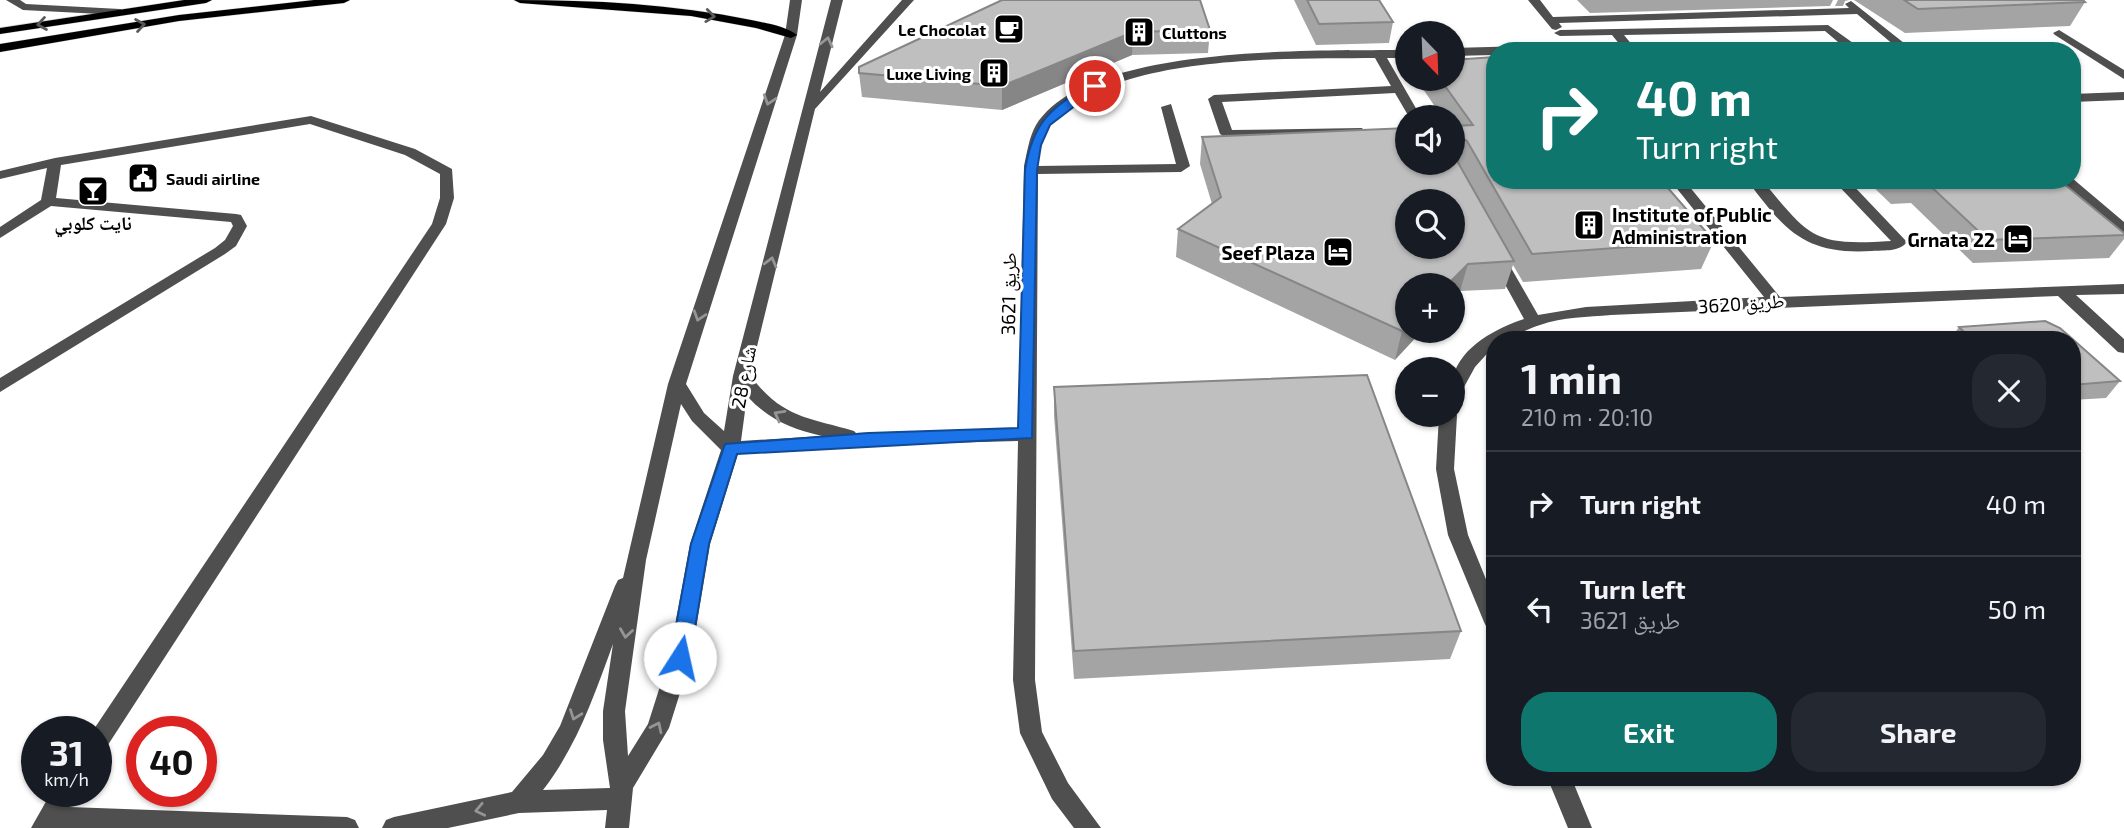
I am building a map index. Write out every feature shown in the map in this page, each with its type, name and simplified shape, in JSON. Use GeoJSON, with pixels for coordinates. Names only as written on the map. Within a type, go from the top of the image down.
{"type":"FeatureCollection","features":[{"type":"Feature","properties":{"kind":"main road"},"geometry":{"type":"LineString","coordinates":[[0,31],[206,0]]}},
{"type":"Feature","properties":{"kind":"main road"},"geometry":{"type":"LineString","coordinates":[[0,48],[179,18],[344,0]]}},
{"type":"Feature","properties":{"kind":"main road"},"geometry":{"type":"LineString","coordinates":[[520,0],[641,8],[717,17],[758,24],[790,35]]}},
{"type":"Feature","properties":{"kind":"street"},"geometry":{"type":"LineString","coordinates":[[12,0],[23,7],[120,12]]}},
{"type":"Feature","properties":{"kind":"street","name":"شارع 28"},"geometry":{"type":"LineString","coordinates":[[617,828],[621,792],[614,740],[614,712],[636,560],[677,384],[790,35],[796,0]]}},
{"type":"Feature","properties":{"kind":"street","name":"شارع 28"},"geometry":{"type":"LineString","coordinates":[[621,792],[658,728],[680,658],[700,544],[731,449],[741,376],[837,0]]}},
{"type":"Feature","properties":{"kind":"street"},"geometry":{"type":"LineString","coordinates":[[811,109],[908,0]]}},
{"type":"Feature","properties":{"kind":"street"},"geometry":{"type":"LineString","coordinates":[[1534,0],[1566,42]]}},
{"type":"Feature","properties":{"kind":"street"},"geometry":{"type":"LineString","coordinates":[[1846,0],[1897,42]]}},
{"type":"Feature","properties":{"kind":"street"},"geometry":{"type":"LineString","coordinates":[[1551,20],[1859,11]]}},
{"type":"Feature","properties":{"kind":"street"},"geometry":{"type":"LineString","coordinates":[[1560,33],[1828,28],[1845,42]]}},
{"type":"Feature","properties":{"kind":"street"},"geometry":{"type":"LineString","coordinates":[[1616,33],[1624,42]]}},
{"type":"Feature","properties":{"kind":"street"},"geometry":{"type":"LineString","coordinates":[[2059,33],[2073,42]]}},
{"type":"Feature","properties":{"kind":"street"},"geometry":{"type":"LineString","coordinates":[[2081,47],[2124,75]]}},
{"type":"Feature","properties":{"kind":"street"},"geometry":{"type":"LineString","coordinates":[[1465,52],[1486,51]]}},
{"type":"Feature","properties":{"kind":"street","name":"طريق 3621"},"geometry":{"type":"LineString","coordinates":[[1089,828],[1060,791],[1031,733],[1024,680],[1031,170],[1035,145],[1044,123],[1069,102],[1095,86],[1135,72],[1238,59],[1395,54]]}},
{"type":"Feature","properties":{"kind":"street"},"geometry":{"type":"LineString","coordinates":[[1380,55],[1395,82]]}},
{"type":"Feature","properties":{"kind":"street"},"geometry":{"type":"LineString","coordinates":[[1366,131],[1227,134],[1214,99],[1395,89]]}},
{"type":"Feature","properties":{"kind":"street"},"geometry":{"type":"LineString","coordinates":[[2081,98],[2124,96]]}},
{"type":"Feature","properties":{"kind":"street"},"geometry":{"type":"LineString","coordinates":[[1031,170],[1181,168],[1183,166],[1167,107]]}},
{"type":"Feature","properties":{"kind":"street"},"geometry":{"type":"LineString","coordinates":[[0,175],[55,162],[312,120],[410,152],[447,172],[447,198],[439,224],[112,720]]}},
{"type":"Feature","properties":{"kind":"street"},"geometry":{"type":"LineString","coordinates":[[48,202],[55,162]]}},
{"type":"Feature","properties":{"kind":"street"},"geometry":{"type":"LineString","coordinates":[[1684,189],[1775,301]]}},
{"type":"Feature","properties":{"kind":"street"},"geometry":{"type":"LineString","coordinates":[[1762,189],[1790,222],[1816,241],[1834,247],[1896,245],[1900,242],[1849,189]]}},
{"type":"Feature","properties":{"kind":"street"},"geometry":{"type":"LineString","coordinates":[[2077,189],[2124,229]]}},
{"type":"Feature","properties":{"kind":"street"},"geometry":{"type":"LineString","coordinates":[[0,234],[48,202],[236,218],[240,226],[231,243],[220,251],[0,386]]}},
{"type":"Feature","properties":{"kind":"street"},"geometry":{"type":"LineString","coordinates":[[1488,240],[1534,322]]}},
{"type":"Feature","properties":{"kind":"street","name":"طريق 3620"},"geometry":{"type":"LineString","coordinates":[[1512,331],[1534,322],[1576,314],[1775,301],[2124,289]]}},
{"type":"Feature","properties":{"kind":"street"},"geometry":{"type":"LineString","coordinates":[[2062,291],[2124,348]]}},
{"type":"Feature","properties":{"kind":"street","name":"طريق 3620"},"geometry":{"type":"LineString","coordinates":[[1465,369],[1472,355],[1486,344]]}},
{"type":"Feature","properties":{"kind":"street"},"geometry":{"type":"LineString","coordinates":[[741,376],[755,396],[778,417],[797,424],[869,439]]}},
{"type":"Feature","properties":{"kind":"street"},"geometry":{"type":"LineString","coordinates":[[677,384],[698,418],[731,449],[869,439],[1026,434]]}},
{"type":"Feature","properties":{"kind":"street"},"geometry":{"type":"LineString","coordinates":[[1447,427],[1445,469],[1458,535],[1486,603]]}},
{"type":"Feature","properties":{"kind":"street"},"geometry":{"type":"LineString","coordinates":[[519,802],[551,762],[569,731],[636,560]]}},
{"type":"Feature","properties":{"kind":"street"},"geometry":{"type":"LineString","coordinates":[[1563,786],[1580,828]]}},
{"type":"Feature","properties":{"kind":"street"},"geometry":{"type":"LineString","coordinates":[[394,828],[519,802],[621,792]]}},
{"type":"Feature","properties":{"kind":"street"},"geometry":{"type":"LineString","coordinates":[[46,823],[56,807]]}},
{"type":"Feature","properties":{"kind":"street"},"geometry":{"type":"LineString","coordinates":[[46,823],[346,828]]}},
{"type":"Feature","properties":{"kind":"building"},"geometry":{"type":"Polygon","coordinates":[[[1002,0],[1200,0],[1210,30],[1133,32],[1002,86],[859,73],[859,67],[1002,0]]]}},
{"type":"Feature","properties":{"kind":"building"},"geometry":{"type":"Polygon","coordinates":[[[1307,0],[1379,0],[1393,22],[1319,24],[1307,0]]]}},
{"type":"Feature","properties":{"kind":"building"},"geometry":{"type":"Polygon","coordinates":[[[1904,0],[2083,0],[2085,2],[1918,9],[1904,0]]]}},
{"type":"Feature","properties":{"kind":"building"},"geometry":{"type":"Polygon","coordinates":[[[1486,58],[1486,174],[1465,140],[1465,125],[1473,125],[1465,114],[1465,105],[1459,105],[1449,91],[1465,91],[1465,59],[1486,58]]]}},
{"type":"Feature","properties":{"kind":"building","name":"Seef Plaza"},"geometry":{"type":"Polygon","coordinates":[[[1395,129],[1395,175],[1465,175],[1514,261],[1468,264],[1459,273],[1395,273],[1395,328],[1178,229],[1221,197],[1202,137],[1395,129]]]}},
{"type":"Feature","properties":{"kind":"building"},"geometry":{"type":"Polygon","coordinates":[[[1495,189],[1669,189],[1714,241],[1532,254],[1495,189]]]}},
{"type":"Feature","properties":{"kind":"building"},"geometry":{"type":"Polygon","coordinates":[[[1934,189],[2070,189],[2124,233],[2124,235],[1988,240],[1934,189]]]}},
{"type":"Feature","properties":{"kind":"building"},"geometry":{"type":"Polygon","coordinates":[[[2045,321],[2063,331],[1963,331],[1959,327],[2045,321]]]}},
{"type":"Feature","properties":{"kind":"building"},"geometry":{"type":"Polygon","coordinates":[[[2081,347],[2120,381],[2081,384],[2081,347]]]}},
{"type":"Feature","properties":{"kind":"building"},"geometry":{"type":"Polygon","coordinates":[[[1367,375],[1461,631],[1074,651],[1054,387],[1367,375]]]}},
{"type":"Feature","properties":{"kind":"place","name":"Le Chocolat"},"geometry":{"type":"Point","coordinates":[1009,29]}},
{"type":"Feature","properties":{"kind":"place","name":"Cluttons"},"geometry":{"type":"Point","coordinates":[1139,32]}},
{"type":"Feature","properties":{"kind":"place","name":"Luxe Living"},"geometry":{"type":"Point","coordinates":[994,73]}},
{"type":"Feature","properties":{"kind":"place","name":"Saudi airline"},"geometry":{"type":"Point","coordinates":[143,178]}},
{"type":"Feature","properties":{"kind":"place","name":"نايت كلوبي"},"geometry":{"type":"Point","coordinates":[93,191]}},
{"type":"Feature","properties":{"kind":"place","name":"Institute of Public Administration"},"geometry":{"type":"Point","coordinates":[1589,225]}},
{"type":"Feature","properties":{"kind":"place","name":"Grnata 22"},"geometry":{"type":"Point","coordinates":[2018,239]}},
{"type":"Feature","properties":{"kind":"place","name":"Seef Plaza"},"geometry":{"type":"Point","coordinates":[1338,252]}},
{"type":"Feature","properties":{"kind":"route"},"geometry":{"type":"LineString","coordinates":[[680,658],[700,544],[731,449],[869,439],[1026,434],[1031,170],[1035,145],[1044,123],[1069,102],[1095,86]]}}]}
